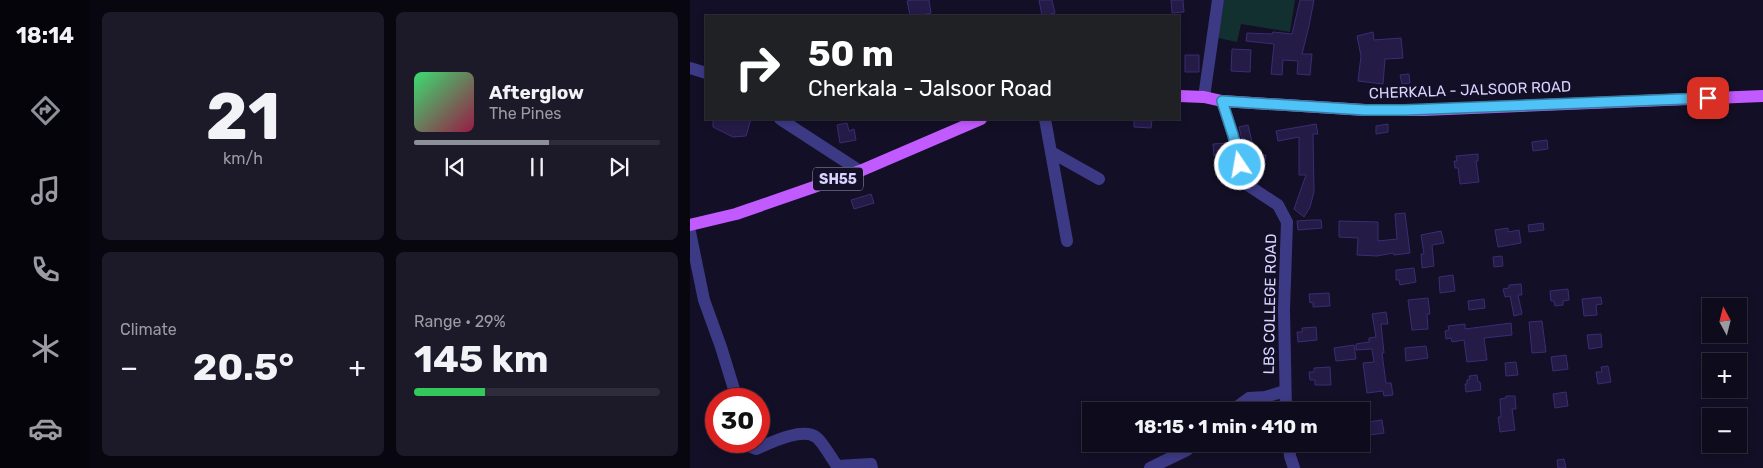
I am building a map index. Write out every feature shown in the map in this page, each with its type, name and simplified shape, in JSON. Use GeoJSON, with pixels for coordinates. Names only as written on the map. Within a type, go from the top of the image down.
{"type":"FeatureCollection","features":[{"type":"Feature","properties":{"kind":"main road","name":"CHERKALA - JALSOOR ROAD"},"geometry":{"type":"LineString","coordinates":[[1180,96],[1204,97],[1222,101],[1365,110],[1413,110],[1763,96]]}},
{"type":"Feature","properties":{"kind":"main road","name":"SH55"},"geometry":{"type":"LineString","coordinates":[[690,225],[736,214],[860,171],[979,120]]}},
{"type":"Feature","properties":{"kind":"street"},"geometry":{"type":"LineString","coordinates":[[1204,97],[1218,0]]}},
{"type":"Feature","properties":{"kind":"street"},"geometry":{"type":"LineString","coordinates":[[690,68],[705,73]]}},
{"type":"Feature","properties":{"kind":"street","name":"LBS COLLEGE ROAD"},"geometry":{"type":"LineString","coordinates":[[1222,101],[1233,135],[1243,182],[1278,205],[1287,222],[1284,310],[1286,402]]}},
{"type":"Feature","properties":{"kind":"street"},"geometry":{"type":"LineString","coordinates":[[782,120],[860,171]]}},
{"type":"Feature","properties":{"kind":"street"},"geometry":{"type":"LineString","coordinates":[[1045,120],[1068,241]]}},
{"type":"Feature","properties":{"kind":"street"},"geometry":{"type":"LineString","coordinates":[[1051,152],[1099,179]]}},
{"type":"Feature","properties":{"kind":"street"},"geometry":{"type":"LineString","coordinates":[[690,232],[704,300],[734,388]]}},
{"type":"Feature","properties":{"kind":"street"},"geometry":{"type":"LineString","coordinates":[[1243,402],[1249,398],[1265,397],[1285,391]]}},
{"type":"Feature","properties":{"kind":"street"},"geometry":{"type":"LineString","coordinates":[[770,443],[804,433],[816,437],[837,466],[871,464],[872,468]]}},
{"type":"Feature","properties":{"kind":"street"},"geometry":{"type":"LineString","coordinates":[[1150,468],[1183,452]]}},
{"type":"Feature","properties":{"kind":"street"},"geometry":{"type":"LineString","coordinates":[[1290,452],[1294,468]]}},
{"type":"Feature","properties":{"kind":"green space"},"geometry":{"type":"Polygon","coordinates":[[[1224,0],[1295,0],[1290,32],[1241,24],[1237,42],[1218,38],[1224,0]]]}},
{"type":"Feature","properties":{"kind":"building"},"geometry":{"type":"Polygon","coordinates":[[[929,0],[931,13],[910,15],[907,1],[929,0]]]}},
{"type":"Feature","properties":{"kind":"building"},"geometry":{"type":"Polygon","coordinates":[[[1039,0],[1052,0],[1055,13],[1042,15],[1039,0]]]}},
{"type":"Feature","properties":{"kind":"building"},"geometry":{"type":"Polygon","coordinates":[[[1171,0],[1183,0],[1184,12],[1172,13],[1171,0]]]}},
{"type":"Feature","properties":{"kind":"building"},"geometry":{"type":"Polygon","coordinates":[[[1300,0],[1314,0],[1302,54],[1312,54],[1310,75],[1297,74],[1298,61],[1283,60],[1282,75],[1271,74],[1274,44],[1246,41],[1247,33],[1272,34],[1273,32],[1292,34],[1300,0]]]}},
{"type":"Feature","properties":{"kind":"building"},"geometry":{"type":"Polygon","coordinates":[[[1373,32],[1374,40],[1401,38],[1403,58],[1385,59],[1383,84],[1358,81],[1361,56],[1357,36],[1373,32]]]}},
{"type":"Feature","properties":{"kind":"building"},"geometry":{"type":"Polygon","coordinates":[[[1232,49],[1251,50],[1250,72],[1231,71],[1232,49]]]}},
{"type":"Feature","properties":{"kind":"building"},"geometry":{"type":"Polygon","coordinates":[[[1185,55],[1199,55],[1199,72],[1185,72],[1185,55]]]}},
{"type":"Feature","properties":{"kind":"building"},"geometry":{"type":"Polygon","coordinates":[[[1409,74],[1410,83],[1402,84],[1400,75],[1409,74]]]}},
{"type":"Feature","properties":{"kind":"building"},"geometry":{"type":"Polygon","coordinates":[[[713,120],[751,120],[746,136],[733,137],[713,127],[713,120]]]}},
{"type":"Feature","properties":{"kind":"building"},"geometry":{"type":"Polygon","coordinates":[[[1134,120],[1152,120],[1151,128],[1134,127],[1134,120]]]}},
{"type":"Feature","properties":{"kind":"building"},"geometry":{"type":"Polygon","coordinates":[[[847,123],[849,131],[854,129],[856,140],[840,143],[837,125],[847,123]]]}},
{"type":"Feature","properties":{"kind":"building"},"geometry":{"type":"Polygon","coordinates":[[[1316,124],[1318,134],[1313,134],[1314,192],[1310,207],[1304,217],[1294,209],[1306,175],[1299,175],[1299,137],[1278,141],[1276,131],[1316,124]]]}},
{"type":"Feature","properties":{"kind":"building"},"geometry":{"type":"Polygon","coordinates":[[[1388,124],[1388,132],[1376,134],[1376,126],[1388,124]]]}},
{"type":"Feature","properties":{"kind":"building"},"geometry":{"type":"Polygon","coordinates":[[[1248,125],[1254,150],[1245,153],[1239,127],[1248,125]]]}},
{"type":"Feature","properties":{"kind":"building"},"geometry":{"type":"Polygon","coordinates":[[[1547,140],[1548,149],[1533,151],[1532,142],[1547,140]]]}},
{"type":"Feature","properties":{"kind":"building"},"geometry":{"type":"Polygon","coordinates":[[[1226,143],[1229,154],[1214,156],[1213,144],[1226,143]]]}},
{"type":"Feature","properties":{"kind":"building"},"geometry":{"type":"Polygon","coordinates":[[[1478,154],[1478,161],[1476,161],[1479,182],[1460,184],[1458,168],[1455,168],[1454,161],[1457,161],[1456,156],[1478,154]]]}},
{"type":"Feature","properties":{"kind":"building"},"geometry":{"type":"Polygon","coordinates":[[[1266,155],[1262,177],[1256,178],[1253,175],[1250,158],[1266,155]]]}},
{"type":"Feature","properties":{"kind":"building"},"geometry":{"type":"Polygon","coordinates":[[[871,194],[874,203],[854,209],[851,200],[871,194]]]}},
{"type":"Feature","properties":{"kind":"building"},"geometry":{"type":"Polygon","coordinates":[[[1405,213],[1410,253],[1394,255],[1393,253],[1377,256],[1357,255],[1358,238],[1339,237],[1339,221],[1378,222],[1378,241],[1397,239],[1395,214],[1405,213]]]}},
{"type":"Feature","properties":{"kind":"building"},"geometry":{"type":"Polygon","coordinates":[[[1321,220],[1322,228],[1298,230],[1297,221],[1321,220]]]}},
{"type":"Feature","properties":{"kind":"building"},"geometry":{"type":"Polygon","coordinates":[[[1543,223],[1544,230],[1529,232],[1528,225],[1543,223]]]}},
{"type":"Feature","properties":{"kind":"building"},"geometry":{"type":"Polygon","coordinates":[[[1508,228],[1508,232],[1519,230],[1521,243],[1498,247],[1495,230],[1508,228]]]}},
{"type":"Feature","properties":{"kind":"building"},"geometry":{"type":"Polygon","coordinates":[[[1441,231],[1444,243],[1432,245],[1434,266],[1422,268],[1421,254],[1424,254],[1421,235],[1441,231]]]}},
{"type":"Feature","properties":{"kind":"building"},"geometry":{"type":"Polygon","coordinates":[[[1502,256],[1503,266],[1494,267],[1493,257],[1502,256]]]}},
{"type":"Feature","properties":{"kind":"building"},"geometry":{"type":"Polygon","coordinates":[[[1414,268],[1416,282],[1400,285],[1399,280],[1396,280],[1396,270],[1414,268]]]}},
{"type":"Feature","properties":{"kind":"building"},"geometry":{"type":"Polygon","coordinates":[[[1453,275],[1455,291],[1440,293],[1439,277],[1453,275]]]}},
{"type":"Feature","properties":{"kind":"building"},"geometry":{"type":"Polygon","coordinates":[[[1521,284],[1522,295],[1518,295],[1522,314],[1514,316],[1510,296],[1505,297],[1503,289],[1509,288],[1509,285],[1521,284]]]}},
{"type":"Feature","properties":{"kind":"building"},"geometry":{"type":"Polygon","coordinates":[[[1568,289],[1569,300],[1563,301],[1563,305],[1555,306],[1554,301],[1551,301],[1550,291],[1568,289]]]}},
{"type":"Feature","properties":{"kind":"building"},"geometry":{"type":"Polygon","coordinates":[[[1329,293],[1330,306],[1313,307],[1313,302],[1310,303],[1309,294],[1329,293]]]}},
{"type":"Feature","properties":{"kind":"building"},"geometry":{"type":"Polygon","coordinates":[[[1601,297],[1602,304],[1596,305],[1597,315],[1584,316],[1582,299],[1601,297]]]}},
{"type":"Feature","properties":{"kind":"building"},"geometry":{"type":"Polygon","coordinates":[[[1428,298],[1430,314],[1427,314],[1428,329],[1412,330],[1408,300],[1428,298]]]}},
{"type":"Feature","properties":{"kind":"building"},"geometry":{"type":"Polygon","coordinates":[[[1484,299],[1485,308],[1469,310],[1468,301],[1484,299]]]}},
{"type":"Feature","properties":{"kind":"building"},"geometry":{"type":"Polygon","coordinates":[[[1386,312],[1388,324],[1381,324],[1384,353],[1382,353],[1386,383],[1391,383],[1393,395],[1384,396],[1383,391],[1367,393],[1363,363],[1374,362],[1372,349],[1356,350],[1356,344],[1369,342],[1369,338],[1376,337],[1372,314],[1386,312]]]}},
{"type":"Feature","properties":{"kind":"building"},"geometry":{"type":"Polygon","coordinates":[[[1542,321],[1546,352],[1532,353],[1529,322],[1542,321]]]}},
{"type":"Feature","properties":{"kind":"building"},"geometry":{"type":"Polygon","coordinates":[[[1511,323],[1512,335],[1484,338],[1487,360],[1467,362],[1464,340],[1452,342],[1451,338],[1446,339],[1445,331],[1449,330],[1448,326],[1465,324],[1465,329],[1511,323]]]}},
{"type":"Feature","properties":{"kind":"building"},"geometry":{"type":"Polygon","coordinates":[[[1316,327],[1317,340],[1298,342],[1297,332],[1302,332],[1302,328],[1316,327]]]}},
{"type":"Feature","properties":{"kind":"building"},"geometry":{"type":"Polygon","coordinates":[[[1601,334],[1602,347],[1589,349],[1587,335],[1601,334]]]}},
{"type":"Feature","properties":{"kind":"building"},"geometry":{"type":"Polygon","coordinates":[[[1354,345],[1356,359],[1336,361],[1334,348],[1354,345]]]}},
{"type":"Feature","properties":{"kind":"building"},"geometry":{"type":"Polygon","coordinates":[[[1426,346],[1428,358],[1406,361],[1405,348],[1426,346]]]}},
{"type":"Feature","properties":{"kind":"building"},"geometry":{"type":"Polygon","coordinates":[[[1566,355],[1568,369],[1553,371],[1551,357],[1566,355]]]}},
{"type":"Feature","properties":{"kind":"building"},"geometry":{"type":"Polygon","coordinates":[[[1516,362],[1518,375],[1506,376],[1505,363],[1516,362]]]}},
{"type":"Feature","properties":{"kind":"building"},"geometry":{"type":"Polygon","coordinates":[[[1608,366],[1611,382],[1598,384],[1596,372],[1602,372],[1601,367],[1608,366]]]}},
{"type":"Feature","properties":{"kind":"building"},"geometry":{"type":"Polygon","coordinates":[[[1330,367],[1331,385],[1315,385],[1315,380],[1310,380],[1309,372],[1314,372],[1314,368],[1330,367]]]}},
{"type":"Feature","properties":{"kind":"building"},"geometry":{"type":"Polygon","coordinates":[[[1477,375],[1481,390],[1466,392],[1465,384],[1470,379],[1469,376],[1477,375]]]}},
{"type":"Feature","properties":{"kind":"building"},"geometry":{"type":"Polygon","coordinates":[[[1566,392],[1568,406],[1555,408],[1553,394],[1566,392]]]}},
{"type":"Feature","properties":{"kind":"building"},"geometry":{"type":"Polygon","coordinates":[[[1506,396],[1515,396],[1516,409],[1512,409],[1515,430],[1500,432],[1498,417],[1501,417],[1500,399],[1506,398],[1506,396]]]}},
{"type":"Feature","properties":{"kind":"building"},"geometry":{"type":"Polygon","coordinates":[[[1382,420],[1384,433],[1370,435],[1370,422],[1382,420]]]}},
{"type":"Feature","properties":{"kind":"building"},"geometry":{"type":"Polygon","coordinates":[[[1564,459],[1566,468],[1558,468],[1557,460],[1564,459]]]}},
{"type":"Feature","properties":{"kind":"route"},"geometry":{"type":"LineString","coordinates":[[1240,165],[1222,101],[1365,110],[1423,110],[1708,98]]}}]}
